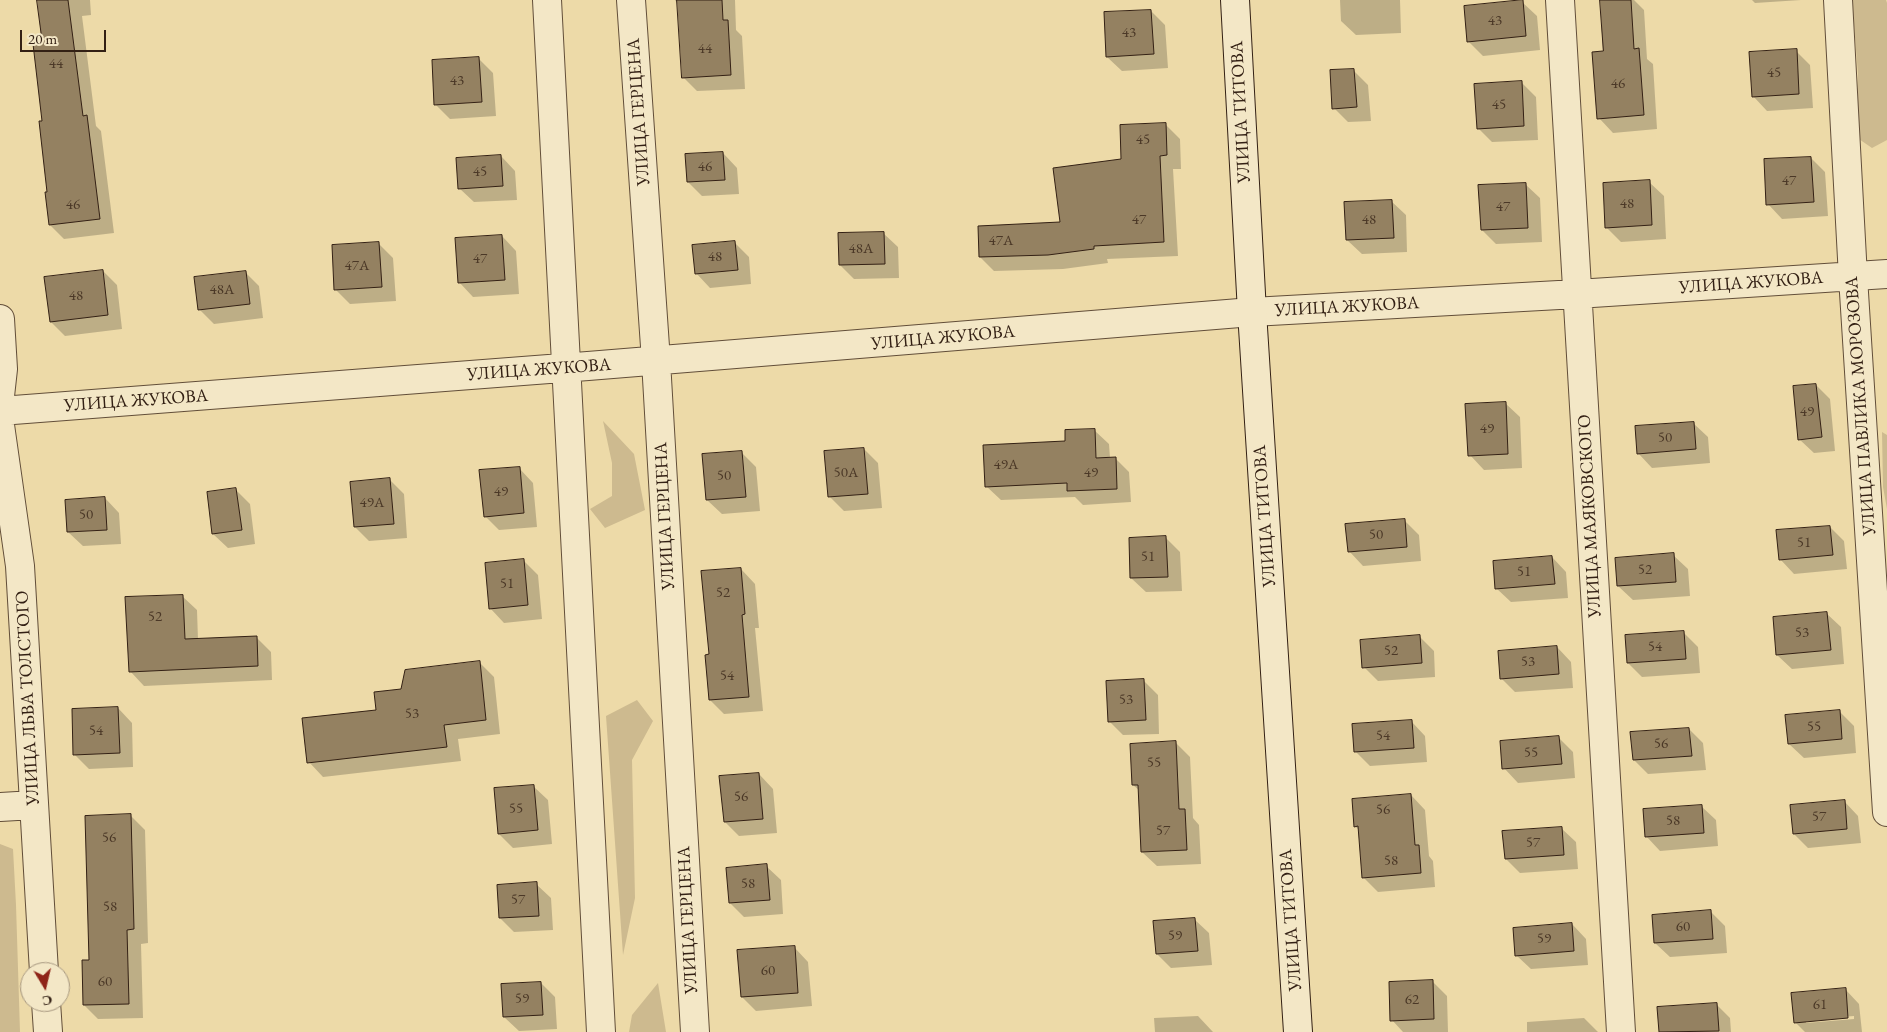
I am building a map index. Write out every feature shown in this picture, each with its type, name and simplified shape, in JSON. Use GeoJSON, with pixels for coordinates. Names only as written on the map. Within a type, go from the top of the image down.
{"type":"FeatureCollection","features":[{"type":"Feature","properties":{"kind":"street"},"geometry":{"type":"LineString","coordinates":[[547,0],[601,1032]]}},
{"type":"Feature","properties":{"kind":"street","name":"УЛИЦА ГЕРЦЕНА"},"geometry":{"type":"LineString","coordinates":[[632,0],[656,361],[694,1032]]}},
{"type":"Feature","properties":{"kind":"street","name":"УЛИЦА ТИТОВА"},"geometry":{"type":"LineString","coordinates":[[1235,0],[1252,312],[1298,1032]]}},
{"type":"Feature","properties":{"kind":"street","name":"УЛИЦА МАЯКОВСКОГО"},"geometry":{"type":"LineString","coordinates":[[1560,0],[1621,1032]]}},
{"type":"Feature","properties":{"kind":"street","name":"УЛИЦА ПАВЛИКА МОРОЗОВА"},"geometry":{"type":"LineString","coordinates":[[1838,0],[1853,277],[1887,812]]}},
{"type":"Feature","properties":{"kind":"street","name":"УЛИЦА ЖУКОВА"},"geometry":{"type":"LineString","coordinates":[[0,412],[1252,312],[1887,274]]}},
{"type":"Feature","properties":{"kind":"street"},"geometry":{"type":"LineString","coordinates":[[0,319],[3,369],[0,396]]}},
{"type":"Feature","properties":{"kind":"street","name":"УЛИЦА ЛЬВА ТОЛСТОГО"},"geometry":{"type":"LineString","coordinates":[[0,425],[20,566],[43,962]]}},
{"type":"Feature","properties":{"kind":"street"},"geometry":{"type":"LineString","coordinates":[[0,807],[34,805]]}},
{"type":"Feature","properties":{"kind":"street"},"geometry":{"type":"LineString","coordinates":[[47,1012],[48,1032]]}},
{"type":"Feature","properties":{"kind":"shaded area"},"geometry":{"type":"Polygon","coordinates":[[[1852,0],[1886,0],[1887,3],[1887,140],[1872,148],[1856,137],[1858,74],[1852,0]]]}},
{"type":"Feature","properties":{"kind":"shaded area"},"geometry":{"type":"Polygon","coordinates":[[[603,421],[634,454],[645,510],[605,528],[590,509],[612,496],[612,463],[603,421]]]}},
{"type":"Feature","properties":{"kind":"shaded area"},"geometry":{"type":"Polygon","coordinates":[[[1882,432],[1887,435],[1887,509],[1883,487],[1882,432]]]}},
{"type":"Feature","properties":{"kind":"shaded area"},"geometry":{"type":"Polygon","coordinates":[[[637,700],[653,721],[632,760],[635,898],[623,955],[606,716],[637,700]]]}},
{"type":"Feature","properties":{"kind":"shaded area"},"geometry":{"type":"Polygon","coordinates":[[[0,844],[13,849],[20,1032],[0,1032],[0,844]]]}},
{"type":"Feature","properties":{"kind":"shaded area"},"geometry":{"type":"Polygon","coordinates":[[[658,983],[666,1032],[629,1032],[632,1015],[658,983]]]}},
{"type":"Feature","properties":{"kind":"building"},"geometry":{"type":"Polygon","coordinates":[[[37,0],[68,0],[83,116],[87,115],[100,219],[49,225],[39,121],[42,121],[33,44],[42,43],[37,0]]]}},
{"type":"Feature","properties":{"kind":"building"},"geometry":{"type":"Polygon","coordinates":[[[677,0],[722,0],[723,20],[728,20],[731,75],[682,78],[677,0]]]}},
{"type":"Feature","properties":{"kind":"building"},"geometry":{"type":"Polygon","coordinates":[[[1523,0],[1526,36],[1467,42],[1464,6],[1523,0]]]}},
{"type":"Feature","properties":{"kind":"building"},"geometry":{"type":"Polygon","coordinates":[[[1600,0],[1631,0],[1634,49],[1639,48],[1644,115],[1597,119],[1592,52],[1603,51],[1600,0]]]}},
{"type":"Feature","properties":{"kind":"building"},"geometry":{"type":"Polygon","coordinates":[[[1151,10],[1154,54],[1106,57],[1104,12],[1151,10]]]}},
{"type":"Feature","properties":{"kind":"building"},"geometry":{"type":"Polygon","coordinates":[[[1797,49],[1799,94],[1752,97],[1749,52],[1797,49]]]}},
{"type":"Feature","properties":{"kind":"building"},"geometry":{"type":"Polygon","coordinates":[[[479,57],[482,102],[434,105],[432,60],[479,57]]]}},
{"type":"Feature","properties":{"kind":"building"},"geometry":{"type":"Polygon","coordinates":[[[1354,69],[1357,107],[1332,109],[1330,70],[1354,69]]]}},
{"type":"Feature","properties":{"kind":"building"},"geometry":{"type":"Polygon","coordinates":[[[1522,81],[1524,126],[1477,129],[1474,84],[1522,81]]]}},
{"type":"Feature","properties":{"kind":"building"},"geometry":{"type":"Polygon","coordinates":[[[1166,123],[1167,155],[1160,156],[1164,242],[1094,246],[1094,249],[1048,255],[979,257],[978,226],[1060,222],[1053,168],[1121,159],[1120,125],[1166,123]]]}},
{"type":"Feature","properties":{"kind":"building"},"geometry":{"type":"Polygon","coordinates":[[[723,152],[725,180],[687,182],[685,154],[723,152]]]}},
{"type":"Feature","properties":{"kind":"building"},"geometry":{"type":"Polygon","coordinates":[[[501,155],[503,186],[458,189],[456,158],[501,155]]]}},
{"type":"Feature","properties":{"kind":"building"},"geometry":{"type":"Polygon","coordinates":[[[1811,157],[1814,202],[1766,205],[1764,159],[1811,157]]]}},
{"type":"Feature","properties":{"kind":"building"},"geometry":{"type":"Polygon","coordinates":[[[1650,180],[1652,225],[1605,228],[1603,183],[1650,180]]]}},
{"type":"Feature","properties":{"kind":"building"},"geometry":{"type":"Polygon","coordinates":[[[1526,183],[1528,228],[1481,230],[1478,185],[1526,183]]]}},
{"type":"Feature","properties":{"kind":"building"},"geometry":{"type":"Polygon","coordinates":[[[1392,200],[1394,238],[1346,240],[1344,202],[1392,200]]]}},
{"type":"Feature","properties":{"kind":"building"},"geometry":{"type":"Polygon","coordinates":[[[884,232],[885,264],[839,265],[838,233],[884,232]]]}},
{"type":"Feature","properties":{"kind":"building"},"geometry":{"type":"Polygon","coordinates":[[[502,235],[505,280],[458,283],[455,238],[502,235]]]}},
{"type":"Feature","properties":{"kind":"building"},"geometry":{"type":"Polygon","coordinates":[[[735,241],[738,270],[695,274],[692,245],[735,241]]]}},
{"type":"Feature","properties":{"kind":"building"},"geometry":{"type":"Polygon","coordinates":[[[379,242],[382,287],[334,290],[332,245],[379,242]]]}},
{"type":"Feature","properties":{"kind":"building"},"geometry":{"type":"Polygon","coordinates":[[[103,270],[108,315],[50,322],[44,277],[103,270]]]}},
{"type":"Feature","properties":{"kind":"building"},"geometry":{"type":"Polygon","coordinates":[[[246,271],[250,304],[198,310],[194,277],[246,271]]]}},
{"type":"Feature","properties":{"kind":"building"},"geometry":{"type":"Polygon","coordinates":[[[1816,384],[1822,437],[1798,440],[1793,386],[1816,384]]]}},
{"type":"Feature","properties":{"kind":"building"},"geometry":{"type":"Polygon","coordinates":[[[1506,402],[1508,454],[1468,456],[1465,404],[1506,402]]]}},
{"type":"Feature","properties":{"kind":"building"},"geometry":{"type":"Polygon","coordinates":[[[1694,422],[1696,449],[1637,454],[1635,426],[1694,422]]]}},
{"type":"Feature","properties":{"kind":"building"},"geometry":{"type":"Polygon","coordinates":[[[1095,429],[1096,458],[1116,457],[1117,489],[1067,491],[1067,483],[985,487],[983,445],[1065,441],[1065,430],[1095,429]]]}},
{"type":"Feature","properties":{"kind":"building"},"geometry":{"type":"Polygon","coordinates":[[[864,448],[868,494],[828,497],[824,451],[864,448]]]}},
{"type":"Feature","properties":{"kind":"building"},"geometry":{"type":"Polygon","coordinates":[[[742,451],[746,497],[706,500],[702,454],[742,451]]]}},
{"type":"Feature","properties":{"kind":"building"},"geometry":{"type":"Polygon","coordinates":[[[520,467],[524,513],[484,517],[479,470],[520,467]]]}},
{"type":"Feature","properties":{"kind":"building"},"geometry":{"type":"Polygon","coordinates":[[[390,478],[394,524],[354,527],[350,482],[390,478]]]}},
{"type":"Feature","properties":{"kind":"building"},"geometry":{"type":"Polygon","coordinates":[[[236,488],[242,530],[212,534],[207,492],[236,488]]]}},
{"type":"Feature","properties":{"kind":"building"},"geometry":{"type":"Polygon","coordinates":[[[105,497],[107,530],[67,532],[65,500],[105,497]]]}},
{"type":"Feature","properties":{"kind":"building"},"geometry":{"type":"Polygon","coordinates":[[[1405,519],[1407,547],[1348,552],[1345,524],[1405,519]]]}},
{"type":"Feature","properties":{"kind":"building"},"geometry":{"type":"Polygon","coordinates":[[[1830,526],[1833,555],[1779,560],[1776,530],[1830,526]]]}},
{"type":"Feature","properties":{"kind":"building"},"geometry":{"type":"Polygon","coordinates":[[[1166,536],[1168,577],[1130,578],[1129,538],[1166,536]]]}},
{"type":"Feature","properties":{"kind":"building"},"geometry":{"type":"Polygon","coordinates":[[[1674,553],[1676,582],[1617,586],[1615,558],[1674,553]]]}},
{"type":"Feature","properties":{"kind":"building"},"geometry":{"type":"Polygon","coordinates":[[[1552,556],[1555,584],[1495,589],[1493,561],[1552,556]]]}},
{"type":"Feature","properties":{"kind":"building"},"geometry":{"type":"Polygon","coordinates":[[[524,559],[528,605],[489,609],[485,563],[524,559]]]}},
{"type":"Feature","properties":{"kind":"building"},"geometry":{"type":"Polygon","coordinates":[[[741,568],[745,614],[742,615],[749,697],[709,700],[705,655],[709,654],[701,571],[741,568]]]}},
{"type":"Feature","properties":{"kind":"building"},"geometry":{"type":"Polygon","coordinates":[[[183,595],[185,639],[257,636],[258,666],[129,672],[125,597],[183,595]]]}},
{"type":"Feature","properties":{"kind":"building"},"geometry":{"type":"Polygon","coordinates":[[[1827,612],[1831,650],[1776,655],[1773,617],[1827,612]]]}},
{"type":"Feature","properties":{"kind":"building"},"geometry":{"type":"Polygon","coordinates":[[[1684,631],[1686,659],[1627,663],[1625,635],[1684,631]]]}},
{"type":"Feature","properties":{"kind":"building"},"geometry":{"type":"Polygon","coordinates":[[[1420,635],[1422,663],[1362,668],[1360,640],[1420,635]]]}},
{"type":"Feature","properties":{"kind":"building"},"geometry":{"type":"Polygon","coordinates":[[[1557,646],[1559,674],[1500,679],[1498,651],[1557,646]]]}},
{"type":"Feature","properties":{"kind":"building"},"geometry":{"type":"Polygon","coordinates":[[[480,661],[486,720],[444,725],[447,747],[307,763],[302,718],[376,710],[374,692],[401,689],[405,670],[480,661]]]}},
{"type":"Feature","properties":{"kind":"building"},"geometry":{"type":"Polygon","coordinates":[[[1144,679],[1146,720],[1108,722],[1106,681],[1144,679]]]}},
{"type":"Feature","properties":{"kind":"building"},"geometry":{"type":"Polygon","coordinates":[[[118,707],[120,753],[73,755],[72,709],[118,707]]]}},
{"type":"Feature","properties":{"kind":"building"},"geometry":{"type":"Polygon","coordinates":[[[1840,710],[1842,739],[1788,744],[1785,715],[1840,710]]]}},
{"type":"Feature","properties":{"kind":"building"},"geometry":{"type":"Polygon","coordinates":[[[1412,720],[1414,748],[1354,752],[1352,724],[1412,720]]]}},
{"type":"Feature","properties":{"kind":"building"},"geometry":{"type":"Polygon","coordinates":[[[1689,728],[1692,756],[1633,760],[1630,732],[1689,728]]]}},
{"type":"Feature","properties":{"kind":"building"},"geometry":{"type":"Polygon","coordinates":[[[1559,736],[1562,764],[1502,769],[1500,741],[1559,736]]]}},
{"type":"Feature","properties":{"kind":"building"},"geometry":{"type":"Polygon","coordinates":[[[1176,741],[1179,809],[1185,809],[1187,850],[1141,852],[1138,785],[1132,785],[1130,744],[1176,741]]]}},
{"type":"Feature","properties":{"kind":"building"},"geometry":{"type":"Polygon","coordinates":[[[759,773],[763,819],[724,822],[719,776],[759,773]]]}},
{"type":"Feature","properties":{"kind":"building"},"geometry":{"type":"Polygon","coordinates":[[[534,785],[538,830],[498,834],[494,788],[534,785]]]}},
{"type":"Feature","properties":{"kind":"building"},"geometry":{"type":"Polygon","coordinates":[[[1411,794],[1415,845],[1419,845],[1421,873],[1362,878],[1358,826],[1354,827],[1352,799],[1411,794]]]}},
{"type":"Feature","properties":{"kind":"building"},"geometry":{"type":"Polygon","coordinates":[[[1845,800],[1847,829],[1793,834],[1790,805],[1845,800]]]}},
{"type":"Feature","properties":{"kind":"building"},"geometry":{"type":"Polygon","coordinates":[[[1702,805],[1704,833],[1645,837],[1643,809],[1702,805]]]}},
{"type":"Feature","properties":{"kind":"building"},"geometry":{"type":"Polygon","coordinates":[[[131,814],[134,929],[127,930],[129,1004],[83,1005],[82,960],[89,960],[85,816],[131,814]]]}},
{"type":"Feature","properties":{"kind":"building"},"geometry":{"type":"Polygon","coordinates":[[[1562,827],[1564,855],[1505,859],[1502,831],[1562,827]]]}},
{"type":"Feature","properties":{"kind":"building"},"geometry":{"type":"Polygon","coordinates":[[[767,864],[770,900],[729,903],[726,868],[767,864]]]}},
{"type":"Feature","properties":{"kind":"building"},"geometry":{"type":"Polygon","coordinates":[[[537,882],[539,916],[499,918],[497,885],[537,882]]]}},
{"type":"Feature","properties":{"kind":"building"},"geometry":{"type":"Polygon","coordinates":[[[1711,910],[1713,939],[1654,943],[1652,915],[1711,910]]]}},
{"type":"Feature","properties":{"kind":"building"},"geometry":{"type":"Polygon","coordinates":[[[1195,918],[1198,951],[1156,954],[1153,921],[1195,918]]]}},
{"type":"Feature","properties":{"kind":"building"},"geometry":{"type":"Polygon","coordinates":[[[1572,923],[1574,951],[1515,956],[1513,928],[1572,923]]]}},
{"type":"Feature","properties":{"kind":"building"},"geometry":{"type":"Polygon","coordinates":[[[795,946],[798,993],[741,997],[737,950],[795,946]]]}},
{"type":"Feature","properties":{"kind":"building"},"geometry":{"type":"Polygon","coordinates":[[[1433,980],[1434,1019],[1390,1021],[1389,982],[1433,980]]]}},
{"type":"Feature","properties":{"kind":"building"},"geometry":{"type":"Polygon","coordinates":[[[541,982],[543,1015],[503,1017],[501,984],[541,982]]]}},
{"type":"Feature","properties":{"kind":"building"},"geometry":{"type":"Polygon","coordinates":[[[1846,988],[1848,1018],[1794,1023],[1791,993],[1846,988]]]}},
{"type":"Feature","properties":{"kind":"building"},"geometry":{"type":"Polygon","coordinates":[[[1717,1003],[1719,1031],[1659,1032],[1657,1007],[1717,1003]]]}}]}
